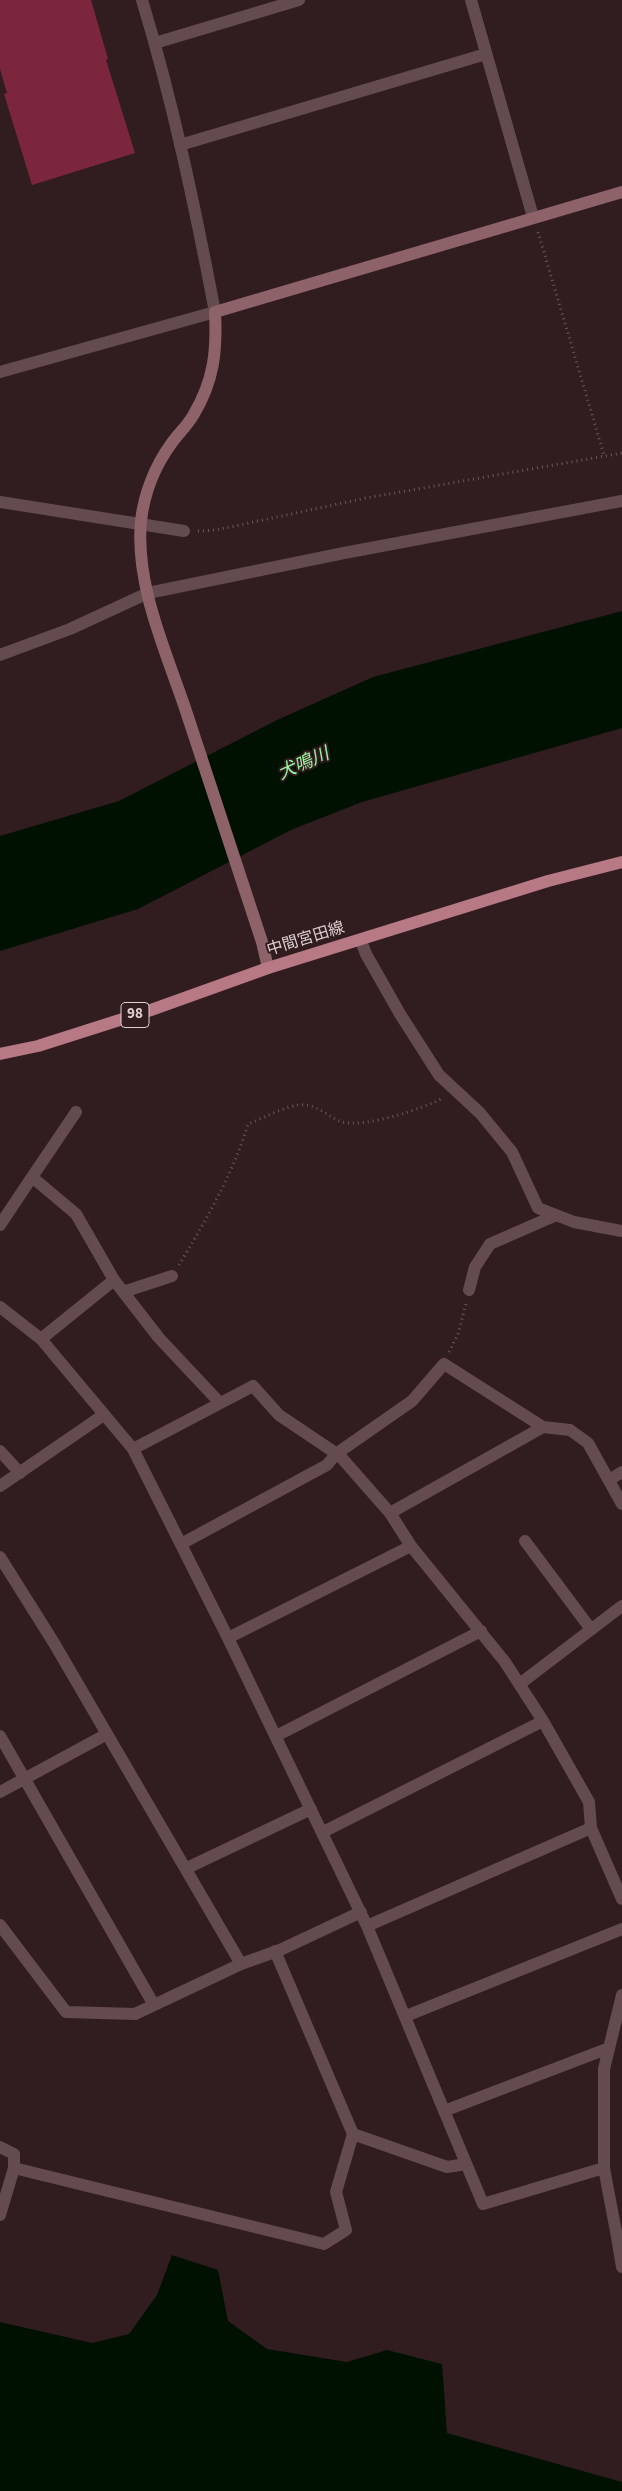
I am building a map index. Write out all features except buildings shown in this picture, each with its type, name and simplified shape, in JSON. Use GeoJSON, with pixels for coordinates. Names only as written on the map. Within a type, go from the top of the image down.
{"type":"FeatureCollection","features":[{"type":"Feature","properties":{"kind":"main road","name":"中間宮田線"},"geometry":{"type":"LineString","coordinates":[[0,1054],[38,1046],[151,1010],[268,968],[361,941],[548,881],[622,862]]}},
{"type":"Feature","properties":{"kind":"street"},"geometry":{"type":"LineString","coordinates":[[142,0],[155,42],[180,144],[215,312],[215,361],[208,386],[193,415],[170,445],[155,470],[145,499],[141,522],[142,557],[148,593],[154,614],[262,942],[268,968]]}},
{"type":"Feature","properties":{"kind":"street"},"geometry":{"type":"LineString","coordinates":[[155,42],[299,0]]}},
{"type":"Feature","properties":{"kind":"street"},"geometry":{"type":"LineString","coordinates":[[471,0],[534,217]]}},
{"type":"Feature","properties":{"kind":"street"},"geometry":{"type":"LineString","coordinates":[[180,144],[486,54]]}},
{"type":"Feature","properties":{"kind":"street"},"geometry":{"type":"LineString","coordinates":[[0,372],[215,312],[622,192]]}},
{"type":"Feature","properties":{"kind":"street"},"geometry":{"type":"LineString","coordinates":[[0,655],[70,629],[148,593],[344,553],[622,501]]}},
{"type":"Feature","properties":{"kind":"street"},"geometry":{"type":"LineString","coordinates":[[0,502],[184,531]]}},
{"type":"Feature","properties":{"kind":"street"},"geometry":{"type":"LineString","coordinates":[[361,941],[366,954],[400,1014],[439,1075],[480,1113],[512,1152],[538,1208],[554,1216],[574,1222],[622,1232]]}},
{"type":"Feature","properties":{"kind":"street"},"geometry":{"type":"LineString","coordinates":[[0,1225],[76,1112]]}},
{"type":"Feature","properties":{"kind":"street"},"geometry":{"type":"LineString","coordinates":[[32,1177],[76,1214],[114,1280],[123,1292],[159,1338],[220,1403]]}},
{"type":"Feature","properties":{"kind":"street"},"geometry":{"type":"LineString","coordinates":[[469,1290],[475,1268],[490,1244],[554,1216]]}},
{"type":"Feature","properties":{"kind":"street"},"geometry":{"type":"LineString","coordinates":[[123,1292],[172,1276]]}},
{"type":"Feature","properties":{"kind":"street"},"geometry":{"type":"LineString","coordinates":[[41,1340],[114,1280]]}},
{"type":"Feature","properties":{"kind":"street"},"geometry":{"type":"LineString","coordinates":[[0,1307],[41,1340],[102,1416],[132,1449],[228,1638],[367,1926],[483,2204],[604,2168]]}},
{"type":"Feature","properties":{"kind":"street"},"geometry":{"type":"LineString","coordinates":[[180,1544],[327,1465],[336,1454],[412,1400],[444,1364],[543,1427],[570,1430],[588,1443],[622,1504]]}},
{"type":"Feature","properties":{"kind":"street"},"geometry":{"type":"LineString","coordinates":[[132,1449],[253,1386],[279,1415],[336,1454],[390,1513],[411,1546],[481,1631],[520,1683],[544,1721],[589,1802],[591,1828],[622,1899]]}},
{"type":"Feature","properties":{"kind":"street"},"geometry":{"type":"LineString","coordinates":[[0,1486],[102,1416]]}},
{"type":"Feature","properties":{"kind":"street"},"geometry":{"type":"LineString","coordinates":[[390,1513],[543,1427]]}},
{"type":"Feature","properties":{"kind":"street"},"geometry":{"type":"LineString","coordinates":[[0,1451],[20,1473]]}},
{"type":"Feature","properties":{"kind":"street"},"geometry":{"type":"LineString","coordinates":[[608,1480],[622,1472]]}},
{"type":"Feature","properties":{"kind":"street"},"geometry":{"type":"LineString","coordinates":[[525,1541],[590,1628]]}},
{"type":"Feature","properties":{"kind":"street"},"geometry":{"type":"LineString","coordinates":[[228,1638],[411,1546]]}},
{"type":"Feature","properties":{"kind":"street"},"geometry":{"type":"LineString","coordinates":[[0,1557],[108,1734],[241,1964]]}},
{"type":"Feature","properties":{"kind":"street"},"geometry":{"type":"LineString","coordinates":[[520,1683],[590,1628],[622,1606]]}},
{"type":"Feature","properties":{"kind":"street"},"geometry":{"type":"LineString","coordinates":[[276,1736],[481,1631]]}},
{"type":"Feature","properties":{"kind":"street"},"geometry":{"type":"LineString","coordinates":[[323,1832],[544,1721]]}},
{"type":"Feature","properties":{"kind":"street"},"geometry":{"type":"LineString","coordinates":[[0,1792],[108,1734]]}},
{"type":"Feature","properties":{"kind":"street"},"geometry":{"type":"LineString","coordinates":[[0,1736],[154,2005]]}},
{"type":"Feature","properties":{"kind":"street"},"geometry":{"type":"LineString","coordinates":[[187,1868],[312,1809]]}},
{"type":"Feature","properties":{"kind":"street"},"geometry":{"type":"LineString","coordinates":[[367,1926],[591,1828]]}},
{"type":"Feature","properties":{"kind":"street"},"geometry":{"type":"LineString","coordinates":[[0,1925],[66,2012],[135,2014],[241,1964],[276,1951],[360,1912]]}},
{"type":"Feature","properties":{"kind":"street"},"geometry":{"type":"LineString","coordinates":[[406,2016],[622,1929]]}},
{"type":"Feature","properties":{"kind":"street"},"geometry":{"type":"LineString","coordinates":[[14,2168],[324,2244],[346,2230],[336,2192],[353,2134],[276,1951]]}},
{"type":"Feature","properties":{"kind":"street"},"geometry":{"type":"LineString","coordinates":[[622,1994],[604,2069],[604,2168],[619,2236],[622,2267]]}},
{"type":"Feature","properties":{"kind":"street"},"geometry":{"type":"LineString","coordinates":[[444,2110],[609,2048]]}},
{"type":"Feature","properties":{"kind":"street"},"geometry":{"type":"LineString","coordinates":[[353,2134],[447,2167],[466,2164]]}},
{"type":"Feature","properties":{"kind":"street"},"geometry":{"type":"LineString","coordinates":[[0,2147],[14,2154],[14,2168],[0,2215]]}},
{"type":"Feature","properties":{"kind":"path"},"geometry":{"type":"LineString","coordinates":[[534,217],[604,455]]}},
{"type":"Feature","properties":{"kind":"path"},"geometry":{"type":"LineString","coordinates":[[184,531],[216,530],[366,498],[622,453]]}},
{"type":"Feature","properties":{"kind":"path"},"geometry":{"type":"LineString","coordinates":[[172,1276],[205,1222],[240,1152],[248,1124],[299,1105],[312,1106],[343,1122],[358,1124],[427,1106],[455,1090]]}},
{"type":"Feature","properties":{"kind":"path"},"geometry":{"type":"LineString","coordinates":[[444,1364],[458,1334],[469,1290]]}},
{"type":"Feature","properties":{"kind":"water","name":"犬鳴川"},"geometry":{"type":"Polygon","coordinates":[[[622,611],[622,728],[362,802],[291,830],[138,909],[0,951],[0,836],[119,801],[277,720],[373,677],[622,611]]]}},
{"type":"Feature","properties":{"kind":"water"},"geometry":{"type":"Polygon","coordinates":[[[172,2255],[218,2270],[228,2321],[267,2349],[347,2362],[387,2350],[442,2364],[447,2433],[622,2482],[622,2491],[0,2491],[0,2322],[92,2343],[129,2334],[157,2295],[172,2255]]]}}]}
